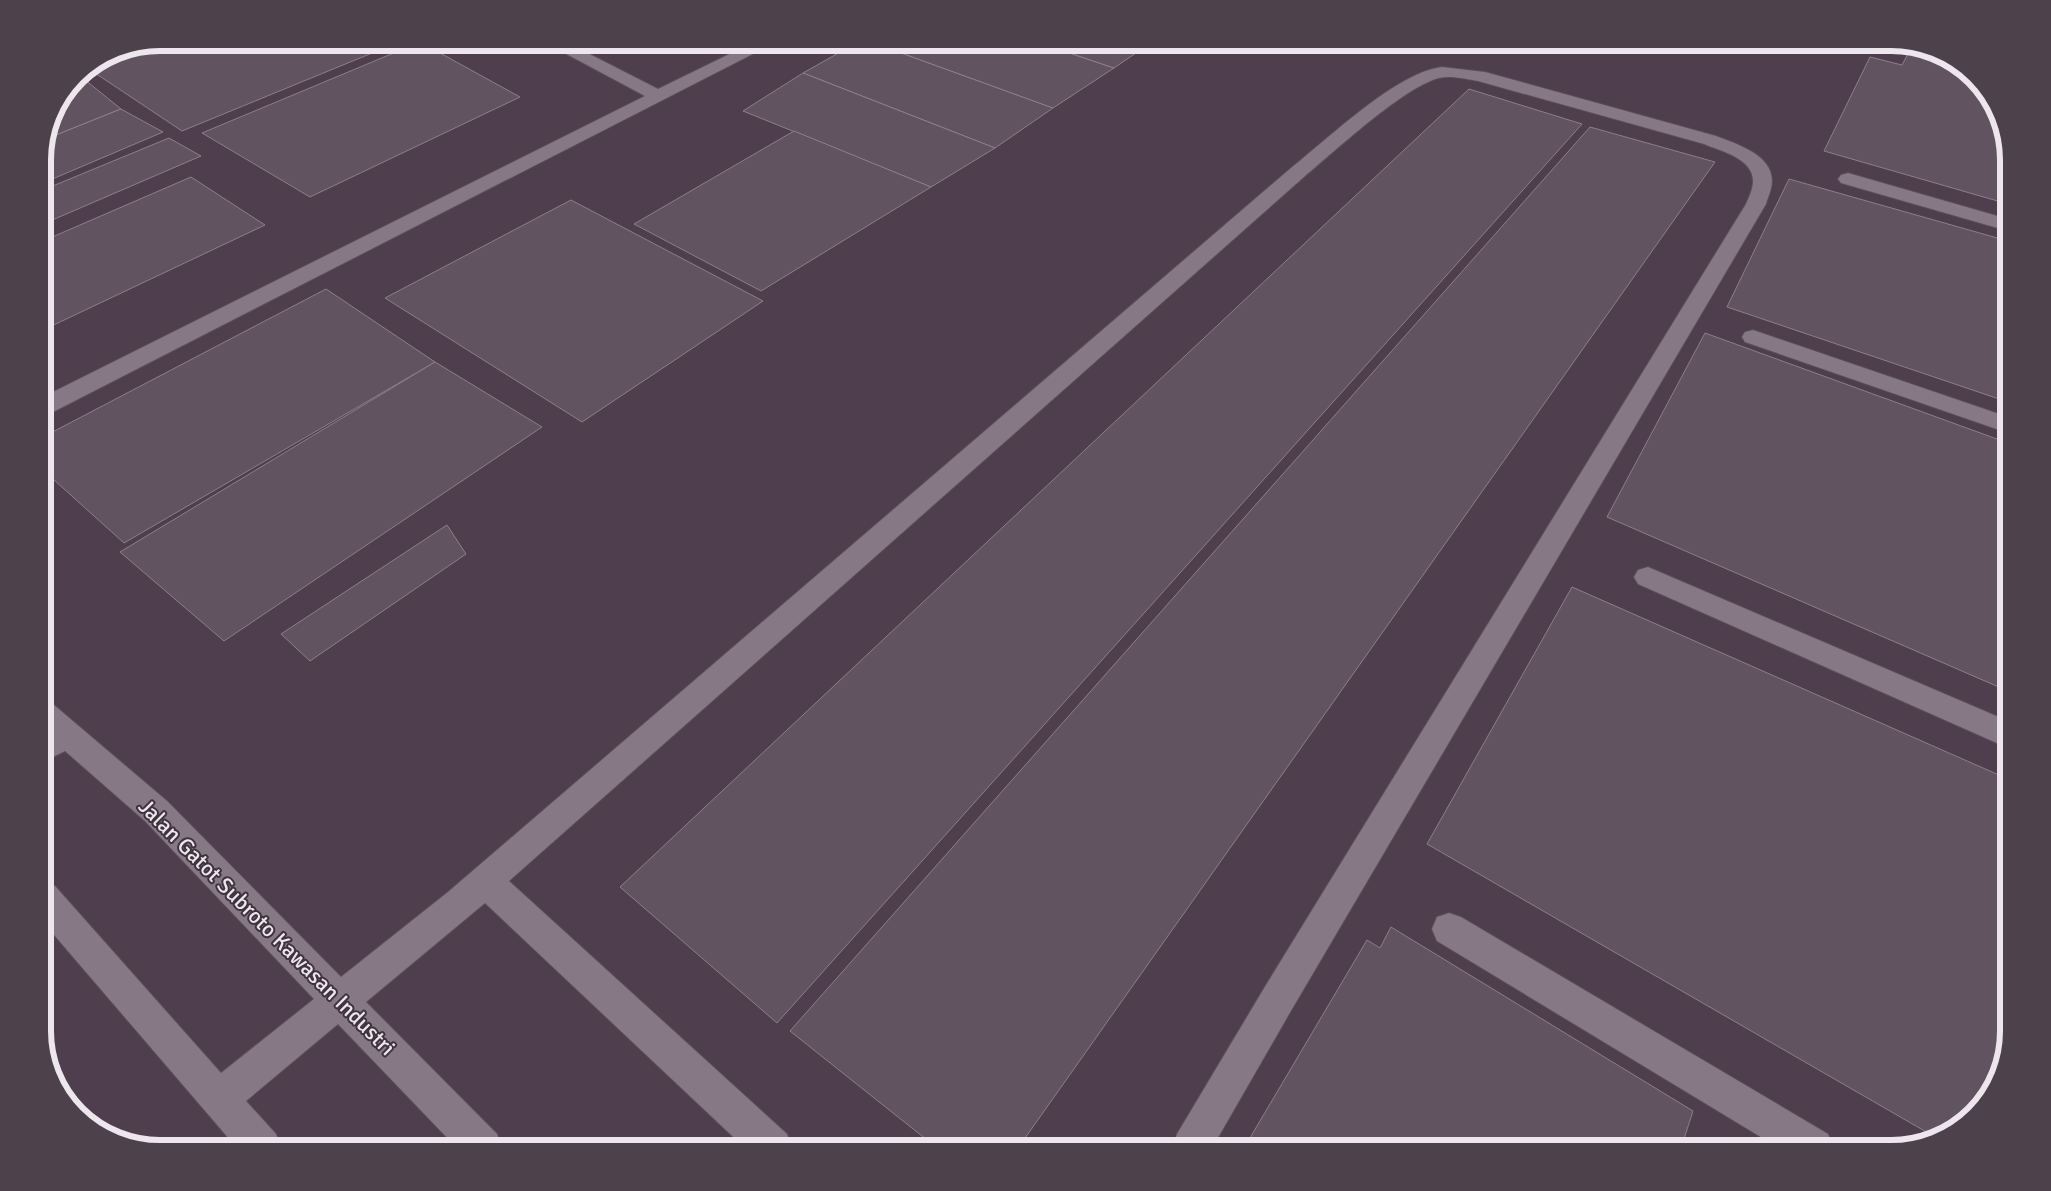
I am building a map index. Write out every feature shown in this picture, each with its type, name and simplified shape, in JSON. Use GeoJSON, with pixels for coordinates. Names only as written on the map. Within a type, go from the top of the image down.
{"type":"FeatureCollection","features":[{"type":"Feature","properties":{"kind":"street"},"geometry":{"type":"LineString","coordinates":[[570,51],[658,96]]}},
{"type":"Feature","properties":{"kind":"street"},"geometry":{"type":"LineString","coordinates":[[51,403],[750,51]]}},
{"type":"Feature","properties":{"kind":"street"},"geometry":{"type":"LineString","coordinates":[[218,1099],[485,881],[1298,172],[1410,85],[1436,73],[1452,72],[1479,76],[1710,140],[1745,156],[1758,165],[1763,178],[1756,204],[1284,989],[1196,1140]]}},
{"type":"Feature","properties":{"kind":"street"},"geometry":{"type":"LineString","coordinates":[[1848,179],[2000,223]]}},
{"type":"Feature","properties":{"kind":"street"},"geometry":{"type":"LineString","coordinates":[[1753,337],[2000,422]]}},
{"type":"Feature","properties":{"kind":"street"},"geometry":{"type":"LineString","coordinates":[[1648,577],[2000,731]]}},
{"type":"Feature","properties":{"kind":"street","name":"Jalan Gatot Subroto Kawasan Industri"},"geometry":{"type":"LineString","coordinates":[[51,733],[156,811],[475,1140]]}},
{"type":"Feature","properties":{"kind":"street"},"geometry":{"type":"LineString","coordinates":[[485,881],[764,1140]]}},
{"type":"Feature","properties":{"kind":"street"},"geometry":{"type":"LineString","coordinates":[[51,906],[255,1140]]}},
{"type":"Feature","properties":{"kind":"street"},"geometry":{"type":"LineString","coordinates":[[1449,929],[1801,1140]]}},
{"type":"Feature","properties":{"kind":"shaded area"},"geometry":{"type":"Polygon","coordinates":[[[153,51],[1891,51],[1919,55],[1945,66],[1963,78],[1973,88],[1989,112],[1998,139],[2000,153],[2000,1031],[1996,1059],[1985,1085],[1968,1108],[1945,1125],[1919,1136],[1891,1140],[160,1140],[132,1136],[106,1125],[83,1108],[62,1079],[53,1052],[51,1038],[51,153],[53,139],[62,112],[83,83],[112,62],[139,53],[153,51]]]}},
{"type":"Feature","properties":{"kind":"building"},"geometry":{"type":"Polygon","coordinates":[[[153,51],[377,51],[182,131],[95,73],[112,62],[139,53],[153,51]]]}},
{"type":"Feature","properties":{"kind":"building"},"geometry":{"type":"Polygon","coordinates":[[[398,51],[436,51],[520,97],[310,197],[202,133],[398,51]]]}},
{"type":"Feature","properties":{"kind":"building"},"geometry":{"type":"Polygon","coordinates":[[[842,51],[896,51],[1053,108],[995,148],[803,73],[842,51]]]}},
{"type":"Feature","properties":{"kind":"building"},"geometry":{"type":"Polygon","coordinates":[[[896,51],[1064,51],[1114,68],[1053,108],[896,51]]]}},
{"type":"Feature","properties":{"kind":"building"},"geometry":{"type":"Polygon","coordinates":[[[1064,51],[1139,51],[1114,68],[1064,51]]]}},
{"type":"Feature","properties":{"kind":"building"},"geometry":{"type":"Polygon","coordinates":[[[1908,53],[1919,55],[1945,66],[1963,78],[1973,88],[1989,112],[1998,139],[2000,153],[2000,202],[1824,151],[1870,57],[1902,65],[1908,53]]]}},
{"type":"Feature","properties":{"kind":"building"},"geometry":{"type":"Polygon","coordinates":[[[803,73],[995,148],[931,187],[743,111],[803,73]]]}},
{"type":"Feature","properties":{"kind":"building"},"geometry":{"type":"Polygon","coordinates":[[[86,81],[121,109],[54,136],[62,112],[78,88],[86,81]]]}},
{"type":"Feature","properties":{"kind":"building"},"geometry":{"type":"Polygon","coordinates":[[[1469,89],[1582,124],[777,1023],[620,887],[1469,89]]]}},
{"type":"Feature","properties":{"kind":"building"},"geometry":{"type":"Polygon","coordinates":[[[121,109],[163,132],[51,180],[51,153],[54,136],[121,109]]]}},
{"type":"Feature","properties":{"kind":"building"},"geometry":{"type":"Polygon","coordinates":[[[1590,127],[1715,162],[1024,1140],[927,1140],[790,1031],[1590,127]]]}},
{"type":"Feature","properties":{"kind":"building"},"geometry":{"type":"Polygon","coordinates":[[[794,131],[931,187],[761,291],[634,224],[794,131]]]}},
{"type":"Feature","properties":{"kind":"building"},"geometry":{"type":"Polygon","coordinates":[[[169,138],[201,156],[51,221],[51,187],[169,138]]]}},
{"type":"Feature","properties":{"kind":"building"},"geometry":{"type":"Polygon","coordinates":[[[191,177],[265,225],[51,326],[51,238],[191,177]]]}},
{"type":"Feature","properties":{"kind":"building"},"geometry":{"type":"Polygon","coordinates":[[[1789,179],[2000,239],[2000,399],[1727,307],[1789,179]]]}},
{"type":"Feature","properties":{"kind":"building"},"geometry":{"type":"Polygon","coordinates":[[[571,200],[763,301],[582,422],[385,298],[571,200]]]}},
{"type":"Feature","properties":{"kind":"building"},"geometry":{"type":"Polygon","coordinates":[[[326,289],[435,362],[124,543],[51,477],[51,433],[326,289]]]}},
{"type":"Feature","properties":{"kind":"building"},"geometry":{"type":"Polygon","coordinates":[[[1705,333],[2000,440],[2000,688],[1607,517],[1705,333]]]}},
{"type":"Feature","properties":{"kind":"building"},"geometry":{"type":"Polygon","coordinates":[[[435,362],[542,427],[224,641],[120,552],[435,362]]]}},
{"type":"Feature","properties":{"kind":"building"},"geometry":{"type":"Polygon","coordinates":[[[447,525],[466,554],[310,661],[281,634],[447,525]]]}},
{"type":"Feature","properties":{"kind":"building"},"geometry":{"type":"Polygon","coordinates":[[[1572,587],[2000,775],[2000,1031],[1996,1059],[1991,1073],[1985,1085],[1968,1108],[1945,1125],[1928,1133],[1427,844],[1572,587]]]}},
{"type":"Feature","properties":{"kind":"building"},"geometry":{"type":"Polygon","coordinates":[[[1391,927],[1693,1111],[1684,1140],[1249,1140],[1367,940],[1380,948],[1391,927]]]}}]}
